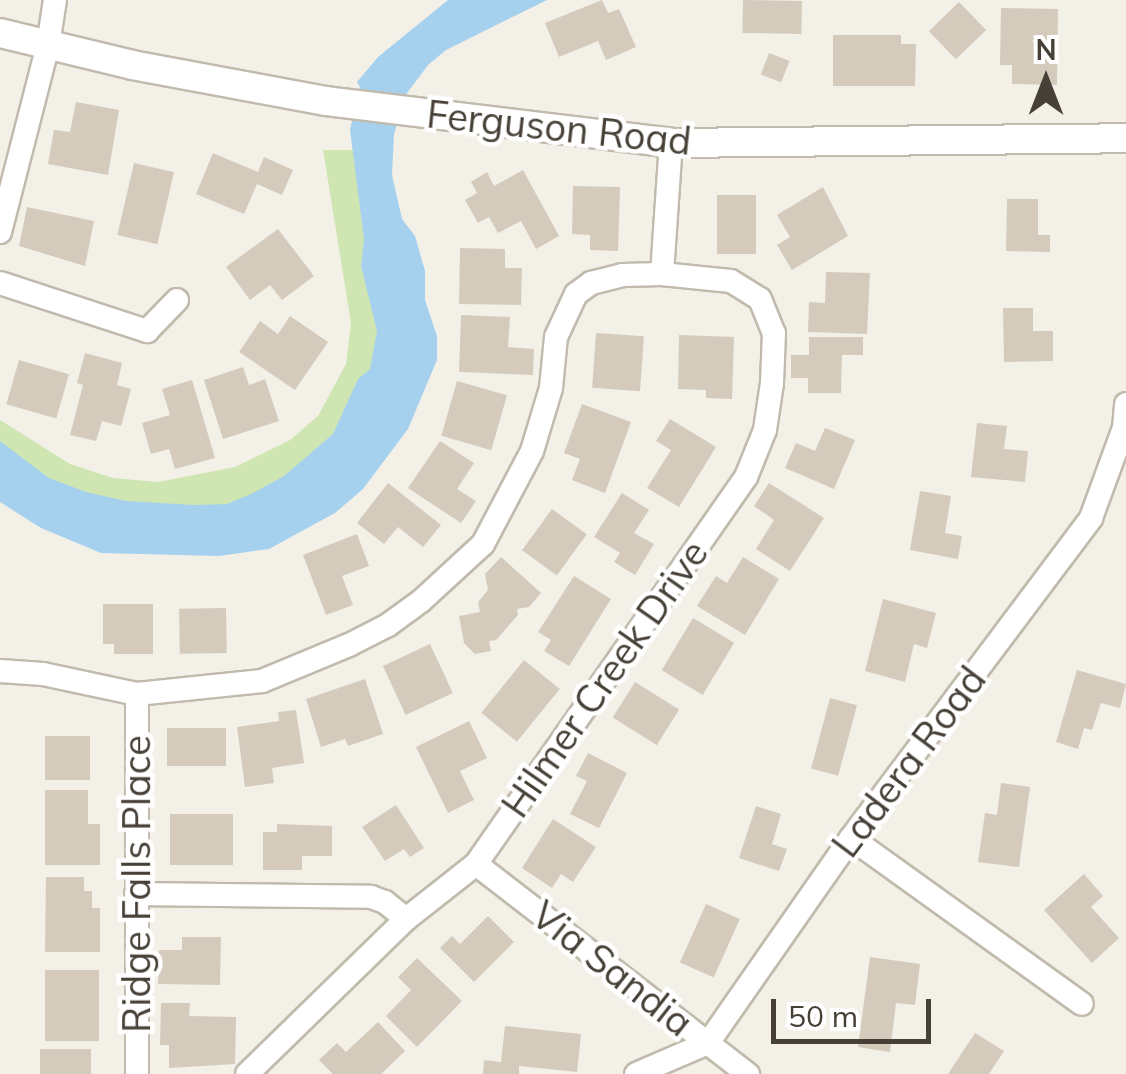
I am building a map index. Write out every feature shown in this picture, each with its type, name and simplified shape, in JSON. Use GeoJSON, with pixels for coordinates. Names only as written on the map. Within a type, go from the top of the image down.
{"type":"FeatureCollection","features":[{"type":"Feature","properties":{"kind":"street"},"geometry":{"type":"LineString","coordinates":[[0,232],[56,0]]}},
{"type":"Feature","properties":{"kind":"street","name":"Ferguson Road"},"geometry":{"type":"LineString","coordinates":[[0,33],[209,81],[414,114],[671,143],[1126,138]]}},
{"type":"Feature","properties":{"kind":"street"},"geometry":{"type":"LineString","coordinates":[[662,274],[671,143]]}},
{"type":"Feature","properties":{"kind":"street","name":"Hilmer Creek Drive"},"geometry":{"type":"LineString","coordinates":[[0,671],[43,674],[137,694],[262,681],[388,626],[453,576],[482,544],[532,451],[551,388],[556,337],[566,308],[591,283],[622,275],[662,274],[730,281],[760,299],[774,341],[766,430],[746,477],[476,864],[406,920],[247,1074]]}},
{"type":"Feature","properties":{"kind":"street"},"geometry":{"type":"LineString","coordinates":[[0,283],[147,331],[176,300]]}},
{"type":"Feature","properties":{"kind":"street","name":"Ladera Road"},"geometry":{"type":"LineString","coordinates":[[708,1043],[851,838],[1091,518],[1124,428],[1126,404]]}},
{"type":"Feature","properties":{"kind":"street","name":"Ridge Falls Place"},"geometry":{"type":"LineString","coordinates":[[137,694],[137,1074]]}},
{"type":"Feature","properties":{"kind":"street"},"geometry":{"type":"LineString","coordinates":[[851,838],[1082,1004]]}},
{"type":"Feature","properties":{"kind":"street","name":"Via Sandia"},"geometry":{"type":"LineString","coordinates":[[476,864],[748,1074]]}},
{"type":"Feature","properties":{"kind":"street"},"geometry":{"type":"LineString","coordinates":[[136,894],[371,897],[386,902],[406,920]]}},
{"type":"Feature","properties":{"kind":"street"},"geometry":{"type":"LineString","coordinates":[[636,1074],[708,1043]]}},
{"type":"Feature","properties":{"kind":"green space"},"geometry":{"type":"Polygon","coordinates":[[[323,150],[372,150],[380,411],[215,524],[0,479],[0,420],[70,464],[113,478],[158,482],[235,467],[290,440],[318,416],[346,364],[351,323],[323,150]]]}},
{"type":"Feature","properties":{"kind":"water"},"geometry":{"type":"Polygon","coordinates":[[[448,0],[547,0],[446,50],[428,65],[407,93],[394,134],[392,175],[402,219],[415,236],[425,271],[425,300],[437,336],[437,360],[408,429],[363,489],[335,513],[269,549],[219,556],[101,553],[41,528],[0,502],[0,441],[49,478],[86,492],[126,501],[194,505],[227,504],[253,493],[284,476],[333,434],[358,379],[370,369],[377,331],[361,266],[364,239],[350,130],[360,87],[357,82],[378,57],[448,0]]]}},
{"type":"Feature","properties":{"kind":"building"},"geometry":{"type":"Polygon","coordinates":[[[602,0],[608,13],[619,9],[636,47],[606,60],[598,41],[559,57],[545,23],[602,0]]]}},
{"type":"Feature","properties":{"kind":"building"},"geometry":{"type":"Polygon","coordinates":[[[743,0],[802,1],[801,34],[742,33],[743,0]]]}},
{"type":"Feature","properties":{"kind":"building"},"geometry":{"type":"Polygon","coordinates":[[[959,2],[986,30],[956,59],[929,31],[959,2]]]}},
{"type":"Feature","properties":{"kind":"building"},"geometry":{"type":"Polygon","coordinates":[[[1001,8],[1058,9],[1057,85],[1012,84],[1012,65],[1000,65],[1001,8]]]}},
{"type":"Feature","properties":{"kind":"building"},"geometry":{"type":"Polygon","coordinates":[[[833,35],[901,35],[901,44],[916,44],[915,86],[833,86],[833,35]]]}},
{"type":"Feature","properties":{"kind":"building"},"geometry":{"type":"Polygon","coordinates":[[[769,53],[790,61],[781,82],[761,74],[769,53]]]}},
{"type":"Feature","properties":{"kind":"building"},"geometry":{"type":"Polygon","coordinates":[[[76,102],[119,110],[108,175],[48,164],[54,130],[70,132],[76,102]]]}},
{"type":"Feature","properties":{"kind":"building"},"geometry":{"type":"Polygon","coordinates":[[[213,153],[258,172],[264,157],[293,170],[282,195],[257,184],[244,214],[196,194],[213,153]]]}},
{"type":"Feature","properties":{"kind":"building"},"geometry":{"type":"Polygon","coordinates":[[[134,163],[174,172],[157,244],[117,235],[134,163]]]}},
{"type":"Feature","properties":{"kind":"building"},"geometry":{"type":"Polygon","coordinates":[[[523,170],[559,236],[536,249],[521,221],[498,233],[489,217],[478,223],[465,200],[477,193],[471,182],[487,172],[494,186],[523,170]]]}},
{"type":"Feature","properties":{"kind":"building"},"geometry":{"type":"Polygon","coordinates":[[[573,186],[620,187],[618,251],[590,250],[590,235],[572,234],[573,186]]]}},
{"type":"Feature","properties":{"kind":"building"},"geometry":{"type":"Polygon","coordinates":[[[823,187],[848,236],[792,270],[777,245],[790,237],[777,215],[823,187]]]}},
{"type":"Feature","properties":{"kind":"building"},"geometry":{"type":"Polygon","coordinates":[[[717,195],[756,195],[756,254],[717,254],[717,195]]]}},
{"type":"Feature","properties":{"kind":"building"},"geometry":{"type":"Polygon","coordinates":[[[1007,199],[1038,199],[1038,235],[1050,235],[1050,252],[1006,251],[1007,199]]]}},
{"type":"Feature","properties":{"kind":"building"},"geometry":{"type":"Polygon","coordinates":[[[27,207],[94,221],[85,266],[19,246],[27,207]]]}},
{"type":"Feature","properties":{"kind":"building"},"geometry":{"type":"Polygon","coordinates":[[[278,229],[314,276],[282,300],[270,285],[250,300],[226,267],[278,229]]]}},
{"type":"Feature","properties":{"kind":"building"},"geometry":{"type":"Polygon","coordinates":[[[460,248],[505,249],[505,268],[522,268],[521,305],[459,304],[460,248]]]}},
{"type":"Feature","properties":{"kind":"building"},"geometry":{"type":"Polygon","coordinates":[[[826,272],[870,273],[867,334],[808,332],[809,302],[825,303],[826,272]]]}},
{"type":"Feature","properties":{"kind":"building"},"geometry":{"type":"Polygon","coordinates":[[[1003,308],[1033,308],[1033,331],[1053,331],[1053,361],[1004,362],[1003,308]]]}},
{"type":"Feature","properties":{"kind":"building"},"geometry":{"type":"Polygon","coordinates":[[[461,315],[510,317],[508,347],[534,349],[533,375],[459,372],[461,315]]]}},
{"type":"Feature","properties":{"kind":"building"},"geometry":{"type":"Polygon","coordinates":[[[290,316],[328,342],[295,390],[239,352],[260,321],[278,334],[290,316]]]}},
{"type":"Feature","properties":{"kind":"building"},"geometry":{"type":"Polygon","coordinates":[[[596,333],[644,336],[640,391],[592,388],[596,333]]]}},
{"type":"Feature","properties":{"kind":"building"},"geometry":{"type":"Polygon","coordinates":[[[679,335],[734,337],[732,399],[706,398],[706,390],[678,389],[679,335]]]}},
{"type":"Feature","properties":{"kind":"building"},"geometry":{"type":"Polygon","coordinates":[[[809,337],[863,337],[863,355],[842,355],[841,393],[808,393],[808,378],[791,378],[791,355],[809,355],[809,337]]]}},
{"type":"Feature","properties":{"kind":"building"},"geometry":{"type":"Polygon","coordinates":[[[85,353],[122,363],[117,385],[131,389],[121,426],[102,421],[96,441],[70,435],[83,385],[77,383],[85,353]]]}},
{"type":"Feature","properties":{"kind":"building"},"geometry":{"type":"Polygon","coordinates":[[[19,360],[69,374],[56,419],[6,404],[19,360]]]}},
{"type":"Feature","properties":{"kind":"building"},"geometry":{"type":"Polygon","coordinates":[[[243,367],[249,385],[265,379],[279,421],[223,439],[204,380],[243,367]]]}},
{"type":"Feature","properties":{"kind":"building"},"geometry":{"type":"Polygon","coordinates":[[[192,380],[215,458],[175,469],[169,449],[151,454],[142,423],[170,415],[162,389],[192,380]]]}},
{"type":"Feature","properties":{"kind":"building"},"geometry":{"type":"Polygon","coordinates":[[[457,381],[507,395],[491,450],[441,436],[457,381]]]}},
{"type":"Feature","properties":{"kind":"building"},"geometry":{"type":"Polygon","coordinates":[[[582,404],[631,422],[605,493],[572,480],[580,459],[564,453],[582,404]]]}},
{"type":"Feature","properties":{"kind":"building"},"geometry":{"type":"Polygon","coordinates":[[[670,419],[716,447],[679,507],[647,488],[671,450],[656,441],[670,419]]]}},
{"type":"Feature","properties":{"kind":"building"},"geometry":{"type":"Polygon","coordinates":[[[977,423],[1007,426],[1004,449],[1028,451],[1025,482],[971,477],[977,423]]]}},
{"type":"Feature","properties":{"kind":"building"},"geometry":{"type":"Polygon","coordinates":[[[825,428],[855,440],[834,489],[785,468],[796,443],[815,451],[825,428]]]}},
{"type":"Feature","properties":{"kind":"building"},"geometry":{"type":"Polygon","coordinates":[[[440,441],[474,463],[457,489],[476,501],[461,523],[408,488],[440,441]]]}},
{"type":"Feature","properties":{"kind":"building"},"geometry":{"type":"Polygon","coordinates":[[[388,483],[441,525],[423,547],[398,527],[384,544],[357,523],[388,483]]]}},
{"type":"Feature","properties":{"kind":"building"},"geometry":{"type":"Polygon","coordinates":[[[769,483],[824,518],[790,571],[756,549],[774,520],[754,506],[769,483]]]}},
{"type":"Feature","properties":{"kind":"building"},"geometry":{"type":"Polygon","coordinates":[[[920,491],[951,496],[945,533],[962,536],[958,559],[910,550],[920,491]]]}},
{"type":"Feature","properties":{"kind":"building"},"geometry":{"type":"Polygon","coordinates":[[[622,493],[649,510],[634,533],[654,544],[635,575],[614,562],[620,553],[594,537],[622,493]]]}},
{"type":"Feature","properties":{"kind":"building"},"geometry":{"type":"Polygon","coordinates":[[[552,509],[587,534],[557,576],[522,550],[552,509]]]}},
{"type":"Feature","properties":{"kind":"building"},"geometry":{"type":"Polygon","coordinates":[[[357,534],[369,566],[342,576],[353,605],[326,615],[303,555],[357,534]]]}},
{"type":"Feature","properties":{"kind":"building"},"geometry":{"type":"Polygon","coordinates":[[[501,557],[541,593],[529,607],[517,609],[518,615],[496,640],[489,641],[491,651],[475,654],[464,643],[459,616],[480,612],[478,602],[488,590],[485,574],[501,557]]]}},
{"type":"Feature","properties":{"kind":"building"},"geometry":{"type":"Polygon","coordinates":[[[743,557],[779,579],[745,635],[697,606],[716,576],[727,583],[743,557]]]}},
{"type":"Feature","properties":{"kind":"building"},"geometry":{"type":"Polygon","coordinates":[[[574,576],[611,599],[569,666],[544,651],[551,640],[538,632],[574,576]]]}},
{"type":"Feature","properties":{"kind":"building"},"geometry":{"type":"Polygon","coordinates":[[[883,599],[936,613],[927,648],[914,644],[905,682],[865,671],[883,599]]]}},
{"type":"Feature","properties":{"kind":"building"},"geometry":{"type":"Polygon","coordinates":[[[103,604],[153,604],[153,654],[114,654],[114,644],[103,644],[103,604]]]}},
{"type":"Feature","properties":{"kind":"building"},"geometry":{"type":"Polygon","coordinates":[[[226,608],[227,653],[180,654],[179,609],[226,608]]]}},
{"type":"Feature","properties":{"kind":"building"},"geometry":{"type":"Polygon","coordinates":[[[693,618],[734,643],[703,695],[662,670],[693,618]]]}},
{"type":"Feature","properties":{"kind":"building"},"geometry":{"type":"Polygon","coordinates":[[[430,644],[453,693],[406,715],[383,666],[430,644]]]}},
{"type":"Feature","properties":{"kind":"building"},"geometry":{"type":"Polygon","coordinates":[[[524,660],[560,689],[517,742],[481,713],[524,660]]]}},
{"type":"Feature","properties":{"kind":"building"},"geometry":{"type":"Polygon","coordinates":[[[1077,670],[1126,684],[1120,708],[1101,703],[1092,730],[1084,728],[1078,749],[1056,742],[1077,670]]]}},
{"type":"Feature","properties":{"kind":"building"},"geometry":{"type":"Polygon","coordinates":[[[365,679],[383,734],[348,746],[345,739],[321,747],[306,699],[365,679]]]}},
{"type":"Feature","properties":{"kind":"building"},"geometry":{"type":"Polygon","coordinates":[[[635,682],[679,710],[657,745],[613,718],[635,682]]]}},
{"type":"Feature","properties":{"kind":"building"},"geometry":{"type":"Polygon","coordinates":[[[830,698],[857,705],[838,776],[811,769],[830,698]]]}},
{"type":"Feature","properties":{"kind":"building"},"geometry":{"type":"Polygon","coordinates":[[[296,710],[304,763],[272,768],[274,783],[245,787],[237,727],[279,721],[278,712],[296,710]]]}},
{"type":"Feature","properties":{"kind":"building"},"geometry":{"type":"Polygon","coordinates":[[[469,721],[487,758],[460,771],[474,800],[448,813],[416,747],[469,721]]]}},
{"type":"Feature","properties":{"kind":"building"},"geometry":{"type":"Polygon","coordinates":[[[167,728],[226,728],[226,766],[167,766],[167,728]]]}},
{"type":"Feature","properties":{"kind":"building"},"geometry":{"type":"Polygon","coordinates":[[[45,736],[90,736],[90,780],[45,780],[45,736]]]}},
{"type":"Feature","properties":{"kind":"building"},"geometry":{"type":"Polygon","coordinates":[[[588,753],[627,773],[599,828],[570,814],[587,781],[576,776],[588,753]]]}},
{"type":"Feature","properties":{"kind":"building"},"geometry":{"type":"Polygon","coordinates":[[[1001,783],[1030,787],[1019,867],[978,862],[985,813],[997,815],[1001,783]]]}},
{"type":"Feature","properties":{"kind":"building"},"geometry":{"type":"Polygon","coordinates":[[[45,790],[88,790],[88,824],[100,824],[100,865],[45,865],[45,790]]]}},
{"type":"Feature","properties":{"kind":"building"},"geometry":{"type":"Polygon","coordinates":[[[396,805],[424,848],[410,857],[404,849],[385,861],[362,827],[396,805]]]}},
{"type":"Feature","properties":{"kind":"building"},"geometry":{"type":"Polygon","coordinates":[[[756,806],[781,814],[772,844],[787,849],[779,871],[739,858],[756,806]]]}},
{"type":"Feature","properties":{"kind":"building"},"geometry":{"type":"Polygon","coordinates":[[[170,814],[233,814],[233,865],[170,865],[170,814]]]}},
{"type":"Feature","properties":{"kind":"building"},"geometry":{"type":"Polygon","coordinates":[[[553,819],[596,847],[573,882],[561,874],[552,888],[522,868],[553,819]]]}},
{"type":"Feature","properties":{"kind":"building"},"geometry":{"type":"Polygon","coordinates":[[[277,824],[332,826],[332,856],[302,856],[302,870],[263,870],[263,832],[277,832],[277,824]]]}},
{"type":"Feature","properties":{"kind":"building"},"geometry":{"type":"Polygon","coordinates":[[[1084,874],[1103,896],[1091,907],[1119,938],[1092,963],[1044,910],[1084,874]]]}},
{"type":"Feature","properties":{"kind":"building"},"geometry":{"type":"Polygon","coordinates":[[[46,877],[84,877],[84,891],[92,891],[92,908],[100,908],[100,952],[45,952],[46,877]]]}},
{"type":"Feature","properties":{"kind":"building"},"geometry":{"type":"Polygon","coordinates":[[[706,904],[740,919],[714,978],[680,962],[706,904]]]}},
{"type":"Feature","properties":{"kind":"building"},"geometry":{"type":"Polygon","coordinates":[[[488,916],[514,942],[474,982],[440,948],[452,936],[460,944],[488,916]]]}},
{"type":"Feature","properties":{"kind":"building"},"geometry":{"type":"Polygon","coordinates":[[[182,937],[221,937],[220,985],[158,984],[159,950],[182,950],[182,937]]]}},
{"type":"Feature","properties":{"kind":"building"},"geometry":{"type":"Polygon","coordinates":[[[870,957],[920,964],[915,1005],[896,1003],[890,1052],[858,1047],[870,957]]]}},
{"type":"Feature","properties":{"kind":"building"},"geometry":{"type":"Polygon","coordinates":[[[417,958],[462,1001],[417,1047],[386,1016],[411,990],[398,977],[417,958]]]}},
{"type":"Feature","properties":{"kind":"building"},"geometry":{"type":"Polygon","coordinates":[[[45,970],[99,970],[99,1041],[45,1041],[45,970]]]}},
{"type":"Feature","properties":{"kind":"building"},"geometry":{"type":"Polygon","coordinates":[[[161,1003],[190,1003],[189,1016],[236,1017],[235,1064],[169,1068],[169,1045],[160,1045],[161,1003]]]}},
{"type":"Feature","properties":{"kind":"building"},"geometry":{"type":"Polygon","coordinates":[[[378,1022],[405,1051],[381,1074],[333,1074],[319,1060],[337,1043],[346,1052],[378,1022]]]}},
{"type":"Feature","properties":{"kind":"building"},"geometry":{"type":"Polygon","coordinates":[[[505,1026],[581,1034],[577,1072],[519,1066],[519,1074],[483,1074],[484,1060],[501,1062],[505,1026]]]}},
{"type":"Feature","properties":{"kind":"building"},"geometry":{"type":"Polygon","coordinates":[[[975,1033],[1004,1051],[989,1074],[948,1074],[975,1033]]]}},
{"type":"Feature","properties":{"kind":"building"},"geometry":{"type":"Polygon","coordinates":[[[40,1049],[91,1049],[91,1074],[40,1074],[40,1049]]]}}]}
